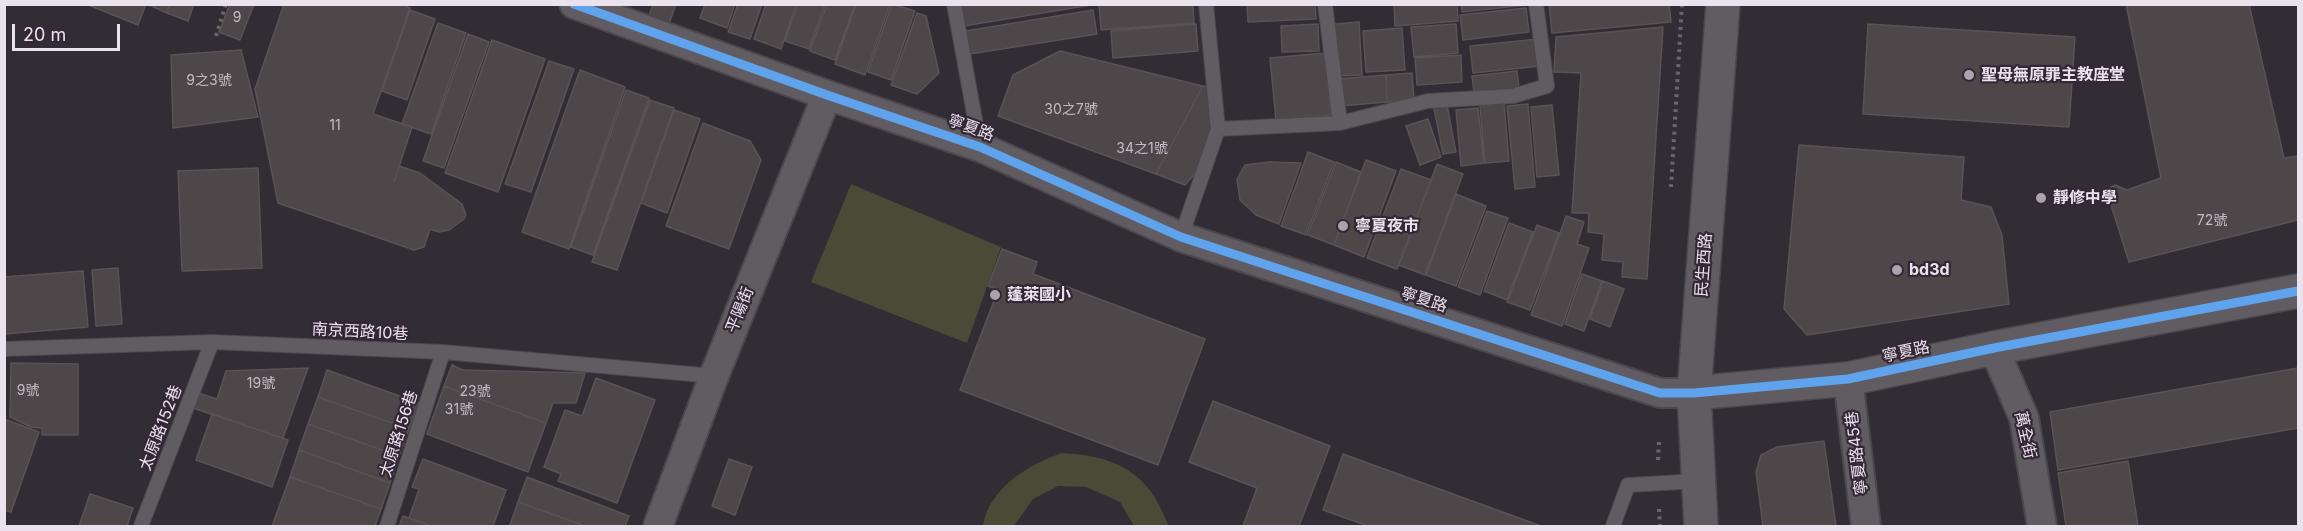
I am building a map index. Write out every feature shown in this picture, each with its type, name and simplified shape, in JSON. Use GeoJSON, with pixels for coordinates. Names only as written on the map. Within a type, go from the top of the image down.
{"type":"FeatureCollection","features":[{"type":"Feature","properties":{"kind":"street","name":"寧夏路"},"geometry":{"type":"LineString","coordinates":[[574,4],[980,147],[1181,237],[1659,393],[1694,393],[1848,379],[1994,348],[2298,291]]}},
{"type":"Feature","properties":{"kind":"street","name":"民生西路"},"geometry":{"type":"LineString","coordinates":[[1701,526],[1694,393],[1723,4]]}},
{"type":"Feature","properties":{"kind":"street","name":"平陽街"},"geometry":{"type":"LineString","coordinates":[[658,526],[714,376],[827,95]]}},
{"type":"Feature","properties":{"kind":"street","name":"萬全街"},"geometry":{"type":"LineString","coordinates":[[1994,348],[2024,418],[2043,526]]}},
{"type":"Feature","properties":{"kind":"street","name":"寧夏路45巷"},"geometry":{"type":"LineString","coordinates":[[1848,379],[1866,526]]}},
{"type":"Feature","properties":{"kind":"lane"},"geometry":{"type":"LineString","coordinates":[[954,4],[980,147]]}},
{"type":"Feature","properties":{"kind":"lane"},"geometry":{"type":"LineString","coordinates":[[1181,237],[1218,129],[1206,4]]}},
{"type":"Feature","properties":{"kind":"lane"},"geometry":{"type":"LineString","coordinates":[[1325,4],[1340,123]]}},
{"type":"Feature","properties":{"kind":"lane"},"geometry":{"type":"LineString","coordinates":[[1218,129],[1340,123],[1428,101],[1513,96],[1547,86],[1536,4]]}},
{"type":"Feature","properties":{"kind":"lane","name":"南京西路10巷"},"geometry":{"type":"LineString","coordinates":[[4,349],[212,342],[443,352],[714,376]]}},
{"type":"Feature","properties":{"kind":"lane","name":"太原路152巷"},"geometry":{"type":"LineString","coordinates":[[141,526],[212,342]]}},
{"type":"Feature","properties":{"kind":"lane","name":"太原路156巷"},"geometry":{"type":"LineString","coordinates":[[387,526],[443,352]]}},
{"type":"Feature","properties":{"kind":"lane"},"geometry":{"type":"LineString","coordinates":[[1612,526],[1628,484],[1699,481]]}},
{"type":"Feature","properties":{"kind":"path"},"geometry":{"type":"LineString","coordinates":[[216,36],[226,4]]}},
{"type":"Feature","properties":{"kind":"green space"},"geometry":{"type":"Polygon","coordinates":[[[851,184],[1001,247],[967,343],[811,282],[851,184]]]}},
{"type":"Feature","properties":{"kind":"green space"},"geometry":{"type":"Polygon","coordinates":[[[1062,453],[1100,458],[1134,474],[1152,493],[1169,526],[1134,526],[1120,502],[1086,487],[1058,486],[1033,499],[1014,526],[983,526],[986,513],[1001,490],[1024,471],[1062,453]]]}},
{"type":"Feature","properties":{"kind":"building"},"geometry":{"type":"Polygon","coordinates":[[[86,4],[146,4],[138,25],[86,4]]]}},
{"type":"Feature","properties":{"kind":"building"},"geometry":{"type":"Polygon","coordinates":[[[147,4],[170,4],[167,13],[147,4]]]}},
{"type":"Feature","properties":{"kind":"building"},"geometry":{"type":"Polygon","coordinates":[[[170,4],[194,4],[188,21],[167,13],[170,4]]]}},
{"type":"Feature","properties":{"kind":"building"},"geometry":{"type":"Polygon","coordinates":[[[230,4],[254,4],[240,40],[219,32],[230,4]]]}},
{"type":"Feature","properties":{"kind":"building"},"geometry":{"type":"Polygon","coordinates":[[[284,4],[401,4],[410,8],[373,114],[412,127],[399,166],[420,173],[462,204],[466,215],[449,230],[439,232],[430,229],[424,247],[414,250],[278,203],[255,89],[284,4]]]}},
{"type":"Feature","properties":{"kind":"building"},"geometry":{"type":"Polygon","coordinates":[[[653,4],[676,4],[669,24],[649,16],[653,4]]]}},
{"type":"Feature","properties":{"kind":"building"},"geometry":{"type":"Polygon","coordinates":[[[705,4],[735,4],[727,28],[700,18],[705,4]]]}},
{"type":"Feature","properties":{"kind":"building"},"geometry":{"type":"Polygon","coordinates":[[[738,4],[762,4],[750,39],[728,32],[738,4]]]}},
{"type":"Feature","properties":{"kind":"building"},"geometry":{"type":"Polygon","coordinates":[[[766,4],[796,4],[781,49],[754,39],[766,4]]]}},
{"type":"Feature","properties":{"kind":"building"},"geometry":{"type":"Polygon","coordinates":[[[798,4],[825,4],[809,49],[785,41],[798,4]]]}},
{"type":"Feature","properties":{"kind":"building"},"geometry":{"type":"Polygon","coordinates":[[[827,4],[855,4],[835,60],[810,51],[827,4]]]}},
{"type":"Feature","properties":{"kind":"building"},"geometry":{"type":"Polygon","coordinates":[[[856,4],[890,4],[865,75],[835,64],[856,4]]]}},
{"type":"Feature","properties":{"kind":"building"},"geometry":{"type":"Polygon","coordinates":[[[892,4],[915,11],[891,80],[868,72],[892,4]]]}},
{"type":"Feature","properties":{"kind":"building"},"geometry":{"type":"Polygon","coordinates":[[[960,4],[1091,4],[1091,5],[964,26],[960,4]]]}},
{"type":"Feature","properties":{"kind":"building"},"geometry":{"type":"Polygon","coordinates":[[[1099,4],[1193,4],[1194,23],[1101,30],[1099,4]]]}},
{"type":"Feature","properties":{"kind":"building"},"geometry":{"type":"Polygon","coordinates":[[[1247,4],[1315,4],[1316,19],[1248,22],[1247,4]]]}},
{"type":"Feature","properties":{"kind":"building"},"geometry":{"type":"Polygon","coordinates":[[[1394,4],[1457,4],[1458,21],[1395,26],[1394,4]]]}},
{"type":"Feature","properties":{"kind":"building"},"geometry":{"type":"Polygon","coordinates":[[[1461,4],[1527,4],[1527,5],[1462,12],[1461,4]]]}},
{"type":"Feature","properties":{"kind":"building"},"geometry":{"type":"Polygon","coordinates":[[[1549,4],[1669,4],[1671,22],[1552,33],[1549,4]]]}},
{"type":"Feature","properties":{"kind":"building"},"geometry":{"type":"Polygon","coordinates":[[[2126,4],[2249,4],[2284,158],[2298,156],[2298,220],[2129,262],[2111,205],[2104,191],[2115,185],[2127,190],[2161,178],[2126,4]]]}},
{"type":"Feature","properties":{"kind":"building"},"geometry":{"type":"Polygon","coordinates":[[[1526,8],[1529,32],[1463,40],[1460,15],[1526,8]]]}},
{"type":"Feature","properties":{"kind":"building"},"geometry":{"type":"Polygon","coordinates":[[[410,10],[435,19],[407,100],[382,91],[410,10]]]}},
{"type":"Feature","properties":{"kind":"building"},"geometry":{"type":"Polygon","coordinates":[[[1093,10],[1097,34],[970,54],[966,31],[1093,10]]]}},
{"type":"Feature","properties":{"kind":"building"},"geometry":{"type":"Polygon","coordinates":[[[917,13],[926,16],[939,73],[917,94],[891,85],[917,13]]]}},
{"type":"Feature","properties":{"kind":"building"},"geometry":{"type":"Polygon","coordinates":[[[1359,22],[1362,75],[1339,76],[1335,24],[1359,22]]]}},
{"type":"Feature","properties":{"kind":"building"},"geometry":{"type":"Polygon","coordinates":[[[438,23],[466,33],[431,134],[402,124],[438,23]]]}},
{"type":"Feature","properties":{"kind":"building"},"geometry":{"type":"Polygon","coordinates":[[[1196,24],[1198,51],[1113,58],[1111,31],[1196,24]]]}},
{"type":"Feature","properties":{"kind":"building"},"geometry":{"type":"Polygon","coordinates":[[[1318,24],[1319,51],[1282,52],[1281,26],[1318,24]]]}},
{"type":"Feature","properties":{"kind":"building"},"geometry":{"type":"Polygon","coordinates":[[[1456,24],[1458,53],[1414,57],[1411,27],[1456,24]]]}},
{"type":"Feature","properties":{"kind":"building","name":"聖母無原罪主教座堂"},"geometry":{"type":"Polygon","coordinates":[[[1868,24],[2075,37],[2069,127],[1863,114],[1868,24]]]}},
{"type":"Feature","properties":{"kind":"building"},"geometry":{"type":"Polygon","coordinates":[[[1663,27],[1647,279],[1622,277],[1623,262],[1602,260],[1604,234],[1588,232],[1589,213],[1572,213],[1581,73],[1554,72],[1556,37],[1663,27]]]}},
{"type":"Feature","properties":{"kind":"building"},"geometry":{"type":"Polygon","coordinates":[[[1402,28],[1405,70],[1366,72],[1363,31],[1402,28]]]}},
{"type":"Feature","properties":{"kind":"building"},"geometry":{"type":"Polygon","coordinates":[[[468,34],[489,42],[444,168],[423,161],[468,34]]]}},
{"type":"Feature","properties":{"kind":"building"},"geometry":{"type":"Polygon","coordinates":[[[1538,39],[1541,66],[1473,73],[1470,46],[1538,39]]]}},
{"type":"Feature","properties":{"kind":"building"},"geometry":{"type":"Polygon","coordinates":[[[492,40],[545,59],[498,192],[445,173],[492,40]]]}},
{"type":"Feature","properties":{"kind":"building"},"geometry":{"type":"Polygon","coordinates":[[[241,50],[258,117],[173,128],[171,55],[241,50]]]}},
{"type":"Feature","properties":{"kind":"building"},"geometry":{"type":"Polygon","coordinates":[[[1060,51],[1203,86],[1156,174],[998,116],[1013,75],[1060,51]]]}},
{"type":"Feature","properties":{"kind":"building"},"geometry":{"type":"Polygon","coordinates":[[[1325,53],[1331,115],[1276,120],[1270,58],[1325,53]]]}},
{"type":"Feature","properties":{"kind":"building"},"geometry":{"type":"Polygon","coordinates":[[[1461,55],[1462,82],[1417,85],[1415,58],[1461,55]]]}},
{"type":"Feature","properties":{"kind":"building"},"geometry":{"type":"Polygon","coordinates":[[[549,61],[574,69],[531,192],[505,184],[549,61]]]}},
{"type":"Feature","properties":{"kind":"building"},"geometry":{"type":"Polygon","coordinates":[[[580,70],[625,87],[569,249],[522,232],[580,70]]]}},
{"type":"Feature","properties":{"kind":"building"},"geometry":{"type":"Polygon","coordinates":[[[1517,71],[1519,88],[1474,94],[1472,76],[1517,71]]]}},
{"type":"Feature","properties":{"kind":"building"},"geometry":{"type":"Polygon","coordinates":[[[1412,73],[1414,100],[1387,102],[1386,75],[1412,73]]]}},
{"type":"Feature","properties":{"kind":"building"},"geometry":{"type":"Polygon","coordinates":[[[1386,75],[1387,102],[1340,106],[1338,79],[1386,75]]]}},
{"type":"Feature","properties":{"kind":"building"},"geometry":{"type":"Polygon","coordinates":[[[1203,86],[1211,87],[1216,149],[1185,185],[1156,174],[1203,86]]]}},
{"type":"Feature","properties":{"kind":"building"},"geometry":{"type":"Polygon","coordinates":[[[626,90],[649,98],[593,255],[571,247],[626,90]]]}},
{"type":"Feature","properties":{"kind":"building"},"geometry":{"type":"Polygon","coordinates":[[[650,100],[674,108],[617,270],[592,262],[650,100]]]}},
{"type":"Feature","properties":{"kind":"building"},"geometry":{"type":"Polygon","coordinates":[[[1504,103],[1509,161],[1485,163],[1480,106],[1504,103]]]}},
{"type":"Feature","properties":{"kind":"building"},"geometry":{"type":"Polygon","coordinates":[[[1528,104],[1535,187],[1515,189],[1507,106],[1528,104]]]}},
{"type":"Feature","properties":{"kind":"building"},"geometry":{"type":"Polygon","coordinates":[[[1447,105],[1456,152],[1443,154],[1434,108],[1447,105]]]}},
{"type":"Feature","properties":{"kind":"building"},"geometry":{"type":"Polygon","coordinates":[[[1552,105],[1559,175],[1537,177],[1531,107],[1552,105]]]}},
{"type":"Feature","properties":{"kind":"building"},"geometry":{"type":"Polygon","coordinates":[[[1478,108],[1484,163],[1461,166],[1456,110],[1478,108]]]}},
{"type":"Feature","properties":{"kind":"building"},"geometry":{"type":"Polygon","coordinates":[[[674,110],[700,119],[667,213],[641,203],[674,110]]]}},
{"type":"Feature","properties":{"kind":"building"},"geometry":{"type":"Polygon","coordinates":[[[1428,119],[1441,157],[1420,165],[1406,126],[1428,119]]]}},
{"type":"Feature","properties":{"kind":"building"},"geometry":{"type":"Polygon","coordinates":[[[703,123],[750,141],[761,160],[729,249],[666,226],[703,123]]]}},
{"type":"Feature","properties":{"kind":"building","name":"bd3d"},"geometry":{"type":"Polygon","coordinates":[[[1799,145],[1964,157],[1961,200],[1991,207],[2002,235],[2009,304],[1807,335],[1784,309],[1799,145]]]}},
{"type":"Feature","properties":{"kind":"building"},"geometry":{"type":"Polygon","coordinates":[[[1308,152],[1334,162],[1306,235],[1281,226],[1308,152]]]}},
{"type":"Feature","properties":{"kind":"building"},"geometry":{"type":"Polygon","coordinates":[[[1366,160],[1396,171],[1364,257],[1334,245],[1366,160]]]}},
{"type":"Feature","properties":{"kind":"building"},"geometry":{"type":"Polygon","coordinates":[[[1269,162],[1301,163],[1279,224],[1256,215],[1240,200],[1237,179],[1245,165],[1269,162]]]}},
{"type":"Feature","properties":{"kind":"building"},"geometry":{"type":"Polygon","coordinates":[[[1336,162],[1361,172],[1334,245],[1308,235],[1336,162]]]}},
{"type":"Feature","properties":{"kind":"building"},"geometry":{"type":"Polygon","coordinates":[[[1437,164],[1463,174],[1425,275],[1399,265],[1437,164]]]}},
{"type":"Feature","properties":{"kind":"building"},"geometry":{"type":"Polygon","coordinates":[[[258,168],[262,268],[182,271],[178,171],[258,168]]]}},
{"type":"Feature","properties":{"kind":"building"},"geometry":{"type":"Polygon","coordinates":[[[1401,169],[1431,180],[1397,269],[1367,258],[1401,169]]]}},
{"type":"Feature","properties":{"kind":"building"},"geometry":{"type":"Polygon","coordinates":[[[1456,194],[1486,206],[1456,286],[1426,275],[1456,194]]]}},
{"type":"Feature","properties":{"kind":"building"},"geometry":{"type":"Polygon","coordinates":[[[1487,211],[1508,218],[1480,295],[1458,287],[1487,211]]]}},
{"type":"Feature","properties":{"kind":"building"},"geometry":{"type":"Polygon","coordinates":[[[1566,216],[1584,222],[1577,244],[1589,248],[1562,326],[1531,315],[1566,216]]]}},
{"type":"Feature","properties":{"kind":"building"},"geometry":{"type":"Polygon","coordinates":[[[1509,223],[1533,232],[1507,300],[1484,291],[1509,223]]]}},
{"type":"Feature","properties":{"kind":"building"},"geometry":{"type":"Polygon","coordinates":[[[1537,225],[1559,233],[1530,310],[1507,302],[1537,225]]]}},
{"type":"Feature","properties":{"kind":"building"},"geometry":{"type":"Polygon","coordinates":[[[1002,249],[1037,262],[1033,274],[1205,339],[1158,465],[960,390],[998,290],[988,286],[1002,249]]]}},
{"type":"Feature","properties":{"kind":"building"},"geometry":{"type":"Polygon","coordinates":[[[118,268],[122,324],[96,326],[92,270],[118,268]]]}},
{"type":"Feature","properties":{"kind":"building"},"geometry":{"type":"Polygon","coordinates":[[[83,271],[88,327],[4,334],[4,277],[83,271]]]}},
{"type":"Feature","properties":{"kind":"building"},"geometry":{"type":"Polygon","coordinates":[[[1582,274],[1602,281],[1584,331],[1565,324],[1582,274]]]}},
{"type":"Feature","properties":{"kind":"building"},"geometry":{"type":"Polygon","coordinates":[[[1603,281],[1624,289],[1610,327],[1590,319],[1603,281]]]}},
{"type":"Feature","properties":{"kind":"building"},"geometry":{"type":"Polygon","coordinates":[[[11,363],[78,364],[78,435],[42,435],[42,428],[31,427],[10,417],[11,363]]]}},
{"type":"Feature","properties":{"kind":"building"},"geometry":{"type":"Polygon","coordinates":[[[452,365],[463,370],[585,373],[576,403],[553,403],[546,423],[444,386],[452,365]]]}},
{"type":"Feature","properties":{"kind":"building"},"geometry":{"type":"Polygon","coordinates":[[[308,368],[283,438],[193,408],[198,393],[217,399],[226,371],[308,368]]]}},
{"type":"Feature","properties":{"kind":"building"},"geometry":{"type":"Polygon","coordinates":[[[2298,368],[2298,428],[2058,470],[2050,412],[2298,368]]]}},
{"type":"Feature","properties":{"kind":"building"},"geometry":{"type":"Polygon","coordinates":[[[327,370],[419,403],[409,429],[318,397],[327,370]]]}},
{"type":"Feature","properties":{"kind":"building"},"geometry":{"type":"Polygon","coordinates":[[[596,378],[655,400],[617,503],[558,481],[561,474],[544,467],[565,410],[582,416],[596,378]]]}},
{"type":"Feature","properties":{"kind":"building"},"geometry":{"type":"Polygon","coordinates":[[[444,386],[546,423],[528,472],[427,434],[444,386]]]}},
{"type":"Feature","properties":{"kind":"building"},"geometry":{"type":"Polygon","coordinates":[[[318,397],[409,429],[399,456],[308,424],[318,397]]]}},
{"type":"Feature","properties":{"kind":"building"},"geometry":{"type":"Polygon","coordinates":[[[1213,401],[1330,446],[1299,526],[1243,526],[1257,488],[1189,462],[1213,401]]]}},
{"type":"Feature","properties":{"kind":"building"},"geometry":{"type":"Polygon","coordinates":[[[212,414],[288,440],[272,487],[196,460],[212,414]]]}},
{"type":"Feature","properties":{"kind":"building"},"geometry":{"type":"Polygon","coordinates":[[[4,419],[39,432],[11,512],[4,510],[4,419]]]}},
{"type":"Feature","properties":{"kind":"building"},"geometry":{"type":"Polygon","coordinates":[[[308,424],[399,456],[390,483],[299,450],[308,424]]]}},
{"type":"Feature","properties":{"kind":"building"},"geometry":{"type":"Polygon","coordinates":[[[1824,441],[1836,526],[1763,526],[1756,472],[1761,455],[1777,447],[1824,441]]]}},
{"type":"Feature","properties":{"kind":"building"},"geometry":{"type":"Polygon","coordinates":[[[299,450],[390,483],[381,509],[290,477],[299,450]]]}},
{"type":"Feature","properties":{"kind":"building"},"geometry":{"type":"Polygon","coordinates":[[[1343,454],[1541,526],[1368,526],[1323,510],[1343,454]]]}},
{"type":"Feature","properties":{"kind":"building"},"geometry":{"type":"Polygon","coordinates":[[[423,459],[506,490],[493,526],[432,526],[409,518],[419,489],[412,487],[423,459]]]}},
{"type":"Feature","properties":{"kind":"building"},"geometry":{"type":"Polygon","coordinates":[[[729,459],[752,467],[735,515],[712,506],[729,459]]]}},
{"type":"Feature","properties":{"kind":"building"},"geometry":{"type":"Polygon","coordinates":[[[2128,461],[2138,526],[2066,526],[2058,473],[2128,461]]]}},
{"type":"Feature","properties":{"kind":"building"},"geometry":{"type":"Polygon","coordinates":[[[290,477],[381,509],[375,526],[272,526],[290,477]]]}},
{"type":"Feature","properties":{"kind":"building"},"geometry":{"type":"Polygon","coordinates":[[[527,477],[629,516],[625,526],[585,526],[518,502],[527,477]]]}},
{"type":"Feature","properties":{"kind":"building"},"geometry":{"type":"Polygon","coordinates":[[[90,494],[133,508],[127,526],[79,526],[90,494]]]}},
{"type":"Feature","properties":{"kind":"building"},"geometry":{"type":"Polygon","coordinates":[[[518,502],[585,526],[510,525],[518,502]]]}},
{"type":"Feature","properties":{"kind":"building"},"geometry":{"type":"Polygon","coordinates":[[[403,516],[409,518],[432,526],[399,526],[403,516]]]}},
{"type":"Feature","properties":{"kind":"cycle path"},"geometry":{"type":"LineString","coordinates":[[574,4],[980,147],[1181,237],[1660,393],[1694,393],[1848,379],[1994,348],[2298,291]]}},
{"type":"Feature","properties":{"kind":"place","name":"聖母無原罪主教座堂"},"geometry":{"type":"Point","coordinates":[1969,75]}},
{"type":"Feature","properties":{"kind":"place","name":"靜修中學"},"geometry":{"type":"Point","coordinates":[2041,198]}},
{"type":"Feature","properties":{"kind":"place","name":"寧夏夜市"},"geometry":{"type":"Point","coordinates":[1343,226]}},
{"type":"Feature","properties":{"kind":"place","name":"bd3d"},"geometry":{"type":"Point","coordinates":[1897,270]}},
{"type":"Feature","properties":{"kind":"place","name":"蓬萊國小"},"geometry":{"type":"Point","coordinates":[995,295]}}]}
